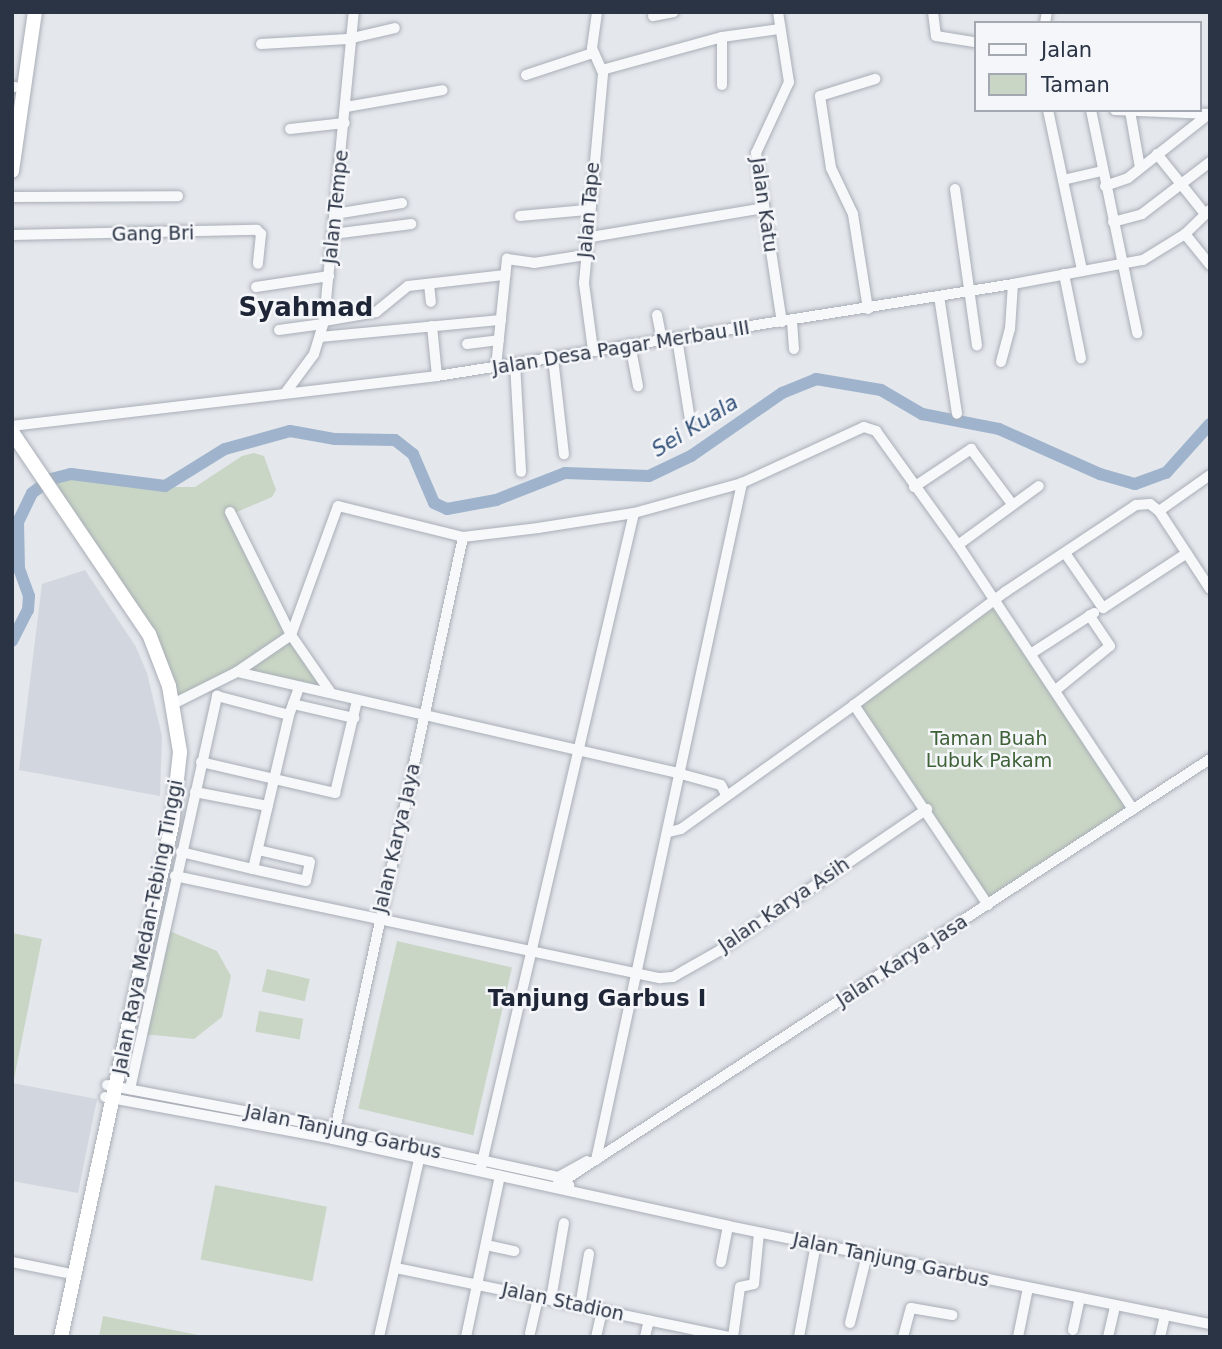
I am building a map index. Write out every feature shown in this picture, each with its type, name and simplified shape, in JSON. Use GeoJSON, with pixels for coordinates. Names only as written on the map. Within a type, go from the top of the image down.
{"type":"FeatureCollection","features":[{"type":"Feature","properties":{"kind":"highway"},"geometry":{"type":"LineString","coordinates":[[12,106],[26,12]]}},
{"type":"Feature","properties":{"kind":"highway"},"geometry":{"type":"LineString","coordinates":[[12,171],[34,12]]}},
{"type":"Feature","properties":{"kind":"highway","name":"Jalan Raya Medan-Tebing Tinggi"},"geometry":{"type":"LineString","coordinates":[[12,432],[20,453],[149,634],[173,704],[180,752],[176,805],[61,1337]]}},
{"type":"Feature","properties":{"kind":"highway","name":"Jalan Raya Medan-Tebing Tinggi"},"geometry":{"type":"LineString","coordinates":[[51,1337],[114,1091],[167,803],[170,737],[160,688],[141,636],[53,499]]}},
{"type":"Feature","properties":{"kind":"street","name":"Jalan Tempe"},"geometry":{"type":"LineString","coordinates":[[288,392],[314,354],[323,323],[345,123],[348,39],[354,12]]}},
{"type":"Feature","properties":{"kind":"street","name":"Jalan Tape"},"geometry":{"type":"LineString","coordinates":[[593,350],[583,283],[598,63],[597,12]]}},
{"type":"Feature","properties":{"kind":"street"},"geometry":{"type":"LineString","coordinates":[[653,16],[674,12]]}},
{"type":"Feature","properties":{"kind":"street","name":"Jalan Katu"},"geometry":{"type":"LineString","coordinates":[[778,12],[789,76],[756,148],[764,208],[794,349]]}},
{"type":"Feature","properties":{"kind":"street"},"geometry":{"type":"LineString","coordinates":[[933,12],[936,36],[974,42]]}},
{"type":"Feature","properties":{"kind":"street"},"geometry":{"type":"LineString","coordinates":[[261,44],[348,39],[395,28]]}},
{"type":"Feature","properties":{"kind":"street"},"geometry":{"type":"LineString","coordinates":[[526,75],[722,37],[780,29]]}},
{"type":"Feature","properties":{"kind":"street"},"geometry":{"type":"LineString","coordinates":[[722,37],[722,85]]}},
{"type":"Feature","properties":{"kind":"street"},"geometry":{"type":"LineString","coordinates":[[868,309],[853,215],[831,168],[820,96],[875,79]]}},
{"type":"Feature","properties":{"kind":"street"},"geometry":{"type":"LineString","coordinates":[[346,107],[443,90]]}},
{"type":"Feature","properties":{"kind":"street"},"geometry":{"type":"LineString","coordinates":[[1048,112],[1082,270]]}},
{"type":"Feature","properties":{"kind":"street"},"geometry":{"type":"LineString","coordinates":[[1090,112],[1137,334]]}},
{"type":"Feature","properties":{"kind":"street"},"geometry":{"type":"LineString","coordinates":[[1130,112],[1140,168]]}},
{"type":"Feature","properties":{"kind":"street"},"geometry":{"type":"LineString","coordinates":[[1157,112],[1210,114]]}},
{"type":"Feature","properties":{"kind":"street"},"geometry":{"type":"LineString","coordinates":[[1105,186],[1124,181],[1210,114]]}},
{"type":"Feature","properties":{"kind":"street"},"geometry":{"type":"LineString","coordinates":[[290,129],[345,123]]}},
{"type":"Feature","properties":{"kind":"street"},"geometry":{"type":"LineString","coordinates":[[1157,154],[1207,212]]}},
{"type":"Feature","properties":{"kind":"street"},"geometry":{"type":"LineString","coordinates":[[1112,222],[1142,214],[1183,186],[1210,162]]}},
{"type":"Feature","properties":{"kind":"street"},"geometry":{"type":"LineString","coordinates":[[1063,180],[1102,171]]}},
{"type":"Feature","properties":{"kind":"street"},"geometry":{"type":"LineString","coordinates":[[955,189],[977,345]]}},
{"type":"Feature","properties":{"kind":"street"},"geometry":{"type":"LineString","coordinates":[[12,197],[178,196]]}},
{"type":"Feature","properties":{"kind":"street"},"geometry":{"type":"LineString","coordinates":[[335,214],[402,203]]}},
{"type":"Feature","properties":{"kind":"street"},"geometry":{"type":"LineString","coordinates":[[586,238],[764,208]]}},
{"type":"Feature","properties":{"kind":"street"},"geometry":{"type":"LineString","coordinates":[[520,216],[587,210]]}},
{"type":"Feature","properties":{"kind":"street","name":"Jalan Desa Pagar Merbau III"},"geometry":{"type":"LineString","coordinates":[[12,426],[437,376],[1013,284],[1121,264],[1158,253],[1185,234],[1207,212]]}},
{"type":"Feature","properties":{"kind":"street"},"geometry":{"type":"LineString","coordinates":[[333,234],[411,224]]}},
{"type":"Feature","properties":{"kind":"street","name":"Gang Bri"},"geometry":{"type":"LineString","coordinates":[[12,235],[162,235],[257,230],[261,234],[258,264]]}},
{"type":"Feature","properties":{"kind":"street"},"geometry":{"type":"LineString","coordinates":[[1185,234],[1210,265]]}},
{"type":"Feature","properties":{"kind":"street"},"geometry":{"type":"LineString","coordinates":[[496,367],[509,258],[534,263],[585,255]]}},
{"type":"Feature","properties":{"kind":"street"},"geometry":{"type":"LineString","coordinates":[[1064,274],[1081,358]]}},
{"type":"Feature","properties":{"kind":"street"},"geometry":{"type":"LineString","coordinates":[[356,334],[368,314],[403,288],[505,275]]}},
{"type":"Feature","properties":{"kind":"street"},"geometry":{"type":"LineString","coordinates":[[256,286],[329,276]]}},
{"type":"Feature","properties":{"kind":"street"},"geometry":{"type":"LineString","coordinates":[[429,284],[431,302]]}},
{"type":"Feature","properties":{"kind":"street"},"geometry":{"type":"LineString","coordinates":[[1001,362],[1010,329],[1013,284]]}},
{"type":"Feature","properties":{"kind":"street"},"geometry":{"type":"LineString","coordinates":[[939,296],[957,414]]}},
{"type":"Feature","properties":{"kind":"street"},"geometry":{"type":"LineString","coordinates":[[279,330],[368,314]]}},
{"type":"Feature","properties":{"kind":"street"},"geometry":{"type":"LineString","coordinates":[[657,315],[662,340]]}},
{"type":"Feature","properties":{"kind":"street"},"geometry":{"type":"LineString","coordinates":[[320,337],[501,320]]}},
{"type":"Feature","properties":{"kind":"street"},"geometry":{"type":"LineString","coordinates":[[432,326],[437,376]]}},
{"type":"Feature","properties":{"kind":"street"},"geometry":{"type":"LineString","coordinates":[[677,338],[690,420]]}},
{"type":"Feature","properties":{"kind":"street"},"geometry":{"type":"LineString","coordinates":[[467,344],[499,340]]}},
{"type":"Feature","properties":{"kind":"street"},"geometry":{"type":"LineString","coordinates":[[630,344],[638,386]]}},
{"type":"Feature","properties":{"kind":"street"},"geometry":{"type":"LineString","coordinates":[[553,358],[564,454]]}},
{"type":"Feature","properties":{"kind":"street"},"geometry":{"type":"LineString","coordinates":[[515,363],[521,471]]}},
{"type":"Feature","properties":{"kind":"street"},"geometry":{"type":"LineString","coordinates":[[173,704],[237,673],[291,635],[338,506],[463,537],[634,513],[743,483],[864,427],[876,431],[958,545],[1057,689],[1133,809]]}},
{"type":"Feature","properties":{"kind":"street"},"geometry":{"type":"LineString","coordinates":[[914,487],[971,449],[1013,504]]}},
{"type":"Feature","properties":{"kind":"street"},"geometry":{"type":"LineString","coordinates":[[1158,511],[1210,475]]}},
{"type":"Feature","properties":{"kind":"street"},"geometry":{"type":"LineString","coordinates":[[594,1160],[634,972],[669,832],[743,483]]}},
{"type":"Feature","properties":{"kind":"street"},"geometry":{"type":"LineString","coordinates":[[958,545],[1039,486]]}},
{"type":"Feature","properties":{"kind":"street"},"geometry":{"type":"LineString","coordinates":[[669,832],[681,829],[725,793],[1136,505],[1150,504],[1158,511],[1210,589]]}},
{"type":"Feature","properties":{"kind":"street"},"geometry":{"type":"LineString","coordinates":[[230,512],[291,635],[331,694]]}},
{"type":"Feature","properties":{"kind":"street"},"geometry":{"type":"LineString","coordinates":[[481,1167],[634,513]]}},
{"type":"Feature","properties":{"kind":"street","name":"Jalan Karya Jaya"},"geometry":{"type":"LineString","coordinates":[[333,1133],[463,537]]}},
{"type":"Feature","properties":{"kind":"street"},"geometry":{"type":"LineString","coordinates":[[1065,553],[1103,608]]}},
{"type":"Feature","properties":{"kind":"street"},"geometry":{"type":"LineString","coordinates":[[1032,653],[1187,554]]}},
{"type":"Feature","properties":{"kind":"street"},"geometry":{"type":"LineString","coordinates":[[1057,689],[1110,646],[1089,615]]}},
{"type":"Feature","properties":{"kind":"street"},"geometry":{"type":"LineString","coordinates":[[237,673],[357,702],[425,714],[577,753],[681,774],[722,785],[725,793]]}},
{"type":"Feature","properties":{"kind":"street"},"geometry":{"type":"LineString","coordinates":[[296,686],[309,681],[316,673]]}},
{"type":"Feature","properties":{"kind":"street"},"geometry":{"type":"LineString","coordinates":[[114,1091],[176,876],[216,696],[216,684]]}},
{"type":"Feature","properties":{"kind":"street"},"geometry":{"type":"LineString","coordinates":[[253,870],[296,686]]}},
{"type":"Feature","properties":{"kind":"street"},"geometry":{"type":"LineString","coordinates":[[216,696],[289,715]]}},
{"type":"Feature","properties":{"kind":"street"},"geometry":{"type":"LineString","coordinates":[[201,762],[338,792],[357,702]]}},
{"type":"Feature","properties":{"kind":"street"},"geometry":{"type":"LineString","coordinates":[[293,704],[354,718]]}},
{"type":"Feature","properties":{"kind":"street"},"geometry":{"type":"LineString","coordinates":[[854,705],[927,809],[988,905]]}},
{"type":"Feature","properties":{"kind":"street","name":"Jalan Karya Jasa"},"geometry":{"type":"LineString","coordinates":[[563,1184],[594,1160],[1210,759]]}},
{"type":"Feature","properties":{"kind":"street"},"geometry":{"type":"LineString","coordinates":[[195,792],[268,806]]}},
{"type":"Feature","properties":{"kind":"street","name":"Jalan Karya Asih"},"geometry":{"type":"LineString","coordinates":[[176,876],[379,916],[530,951],[673,977],[927,809]]}},
{"type":"Feature","properties":{"kind":"street"},"geometry":{"type":"LineString","coordinates":[[258,850],[310,862],[302,901]]}},
{"type":"Feature","properties":{"kind":"street"},"geometry":{"type":"LineString","coordinates":[[181,852],[306,881]]}},
{"type":"Feature","properties":{"kind":"street","name":"Jalan Tanjung Garbus"},"geometry":{"type":"LineString","coordinates":[[114,1091],[333,1133],[563,1184],[760,1233],[1210,1324]]}},
{"type":"Feature","properties":{"kind":"street","name":"Jalan Tanjung Garbus"},"geometry":{"type":"LineString","coordinates":[[114,1091],[333,1133],[419,1159],[481,1167],[500,1176],[563,1184]]}},
{"type":"Feature","properties":{"kind":"street"},"geometry":{"type":"LineString","coordinates":[[379,1337],[419,1159]]}},
{"type":"Feature","properties":{"kind":"street"},"geometry":{"type":"LineString","coordinates":[[466,1337],[500,1176]]}},
{"type":"Feature","properties":{"kind":"street"},"geometry":{"type":"LineString","coordinates":[[551,1299],[564,1223]]}},
{"type":"Feature","properties":{"kind":"street"},"geometry":{"type":"LineString","coordinates":[[721,1262],[728,1226]]}},
{"type":"Feature","properties":{"kind":"street"},"geometry":{"type":"LineString","coordinates":[[731,1337],[740,1287],[754,1284],[760,1233]]}},
{"type":"Feature","properties":{"kind":"street"},"geometry":{"type":"LineString","coordinates":[[799,1337],[816,1243]]}},
{"type":"Feature","properties":{"kind":"street"},"geometry":{"type":"LineString","coordinates":[[486,1245],[514,1251]]}},
{"type":"Feature","properties":{"kind":"street"},"geometry":{"type":"LineString","coordinates":[[580,1306],[589,1254]]}},
{"type":"Feature","properties":{"kind":"street"},"geometry":{"type":"LineString","coordinates":[[850,1323],[867,1255]]}},
{"type":"Feature","properties":{"kind":"street"},"geometry":{"type":"LineString","coordinates":[[12,1262],[66,1273]]}},
{"type":"Feature","properties":{"kind":"street","name":"Jalan Stadion"},"geometry":{"type":"LineString","coordinates":[[396,1268],[731,1337]]}},
{"type":"Feature","properties":{"kind":"street"},"geometry":{"type":"LineString","coordinates":[[1018,1337],[1028,1288]]}},
{"type":"Feature","properties":{"kind":"street"},"geometry":{"type":"LineString","coordinates":[[530,1333],[538,1297]]}},
{"type":"Feature","properties":{"kind":"street"},"geometry":{"type":"LineString","coordinates":[[1073,1330],[1080,1298]]}},
{"type":"Feature","properties":{"kind":"street"},"geometry":{"type":"LineString","coordinates":[[1108,1337],[1115,1306]]}},
{"type":"Feature","properties":{"kind":"street"},"geometry":{"type":"LineString","coordinates":[[904,1337],[911,1308],[952,1315]]}},
{"type":"Feature","properties":{"kind":"street"},"geometry":{"type":"LineString","coordinates":[[596,1337],[603,1310]]}},
{"type":"Feature","properties":{"kind":"street"},"geometry":{"type":"LineString","coordinates":[[1160,1337],[1165,1315]]}},
{"type":"Feature","properties":{"kind":"street"},"geometry":{"type":"LineString","coordinates":[[645,1337],[649,1320]]}},
{"type":"Feature","properties":{"kind":"shaded area"},"geometry":{"type":"Polygon","coordinates":[[[85,570],[136,647],[147,673],[162,736],[160,796],[19,770],[42,584],[85,570]]]}},
{"type":"Feature","properties":{"kind":"shaded area"},"geometry":{"type":"Polygon","coordinates":[[[12,1083],[97,1099],[78,1193],[12,1181],[12,1083]]]}},
{"type":"Feature","properties":{"kind":"green space"},"geometry":{"type":"Polygon","coordinates":[[[254,453],[264,456],[276,490],[272,497],[230,515],[330,694],[226,676],[174,701],[115,579],[118,575],[54,484],[68,478],[135,487],[195,487],[242,456],[254,453]]]}},
{"type":"Feature","properties":{"kind":"green space","name":"Taman Buah Lubuk Pakam"},"geometry":{"type":"Polygon","coordinates":[[[996,607],[1127,809],[985,902],[853,700],[996,607]]]}},
{"type":"Feature","properties":{"kind":"green space"},"geometry":{"type":"Polygon","coordinates":[[[167,930],[217,951],[231,976],[222,1017],[194,1039],[143,1034],[167,930]]]}},
{"type":"Feature","properties":{"kind":"green space"},"geometry":{"type":"Polygon","coordinates":[[[12,933],[42,939],[13,1084],[12,1084],[12,933]]]}},
{"type":"Feature","properties":{"kind":"green space"},"geometry":{"type":"Polygon","coordinates":[[[397,941],[512,968],[473,1135],[358,1109],[397,941]]]}},
{"type":"Feature","properties":{"kind":"green space"},"geometry":{"type":"Polygon","coordinates":[[[267,969],[310,979],[305,1001],[262,991],[267,969]]]}},
{"type":"Feature","properties":{"kind":"green space"},"geometry":{"type":"Polygon","coordinates":[[[259,1011],[303,1019],[300,1039],[255,1032],[259,1011]]]}},
{"type":"Feature","properties":{"kind":"green space"},"geometry":{"type":"Polygon","coordinates":[[[215,1185],[327,1207],[312,1281],[200,1260],[215,1185]]]}},
{"type":"Feature","properties":{"kind":"green space"},"geometry":{"type":"Polygon","coordinates":[[[103,1316],[208,1337],[99,1337],[103,1316]]]}},
{"type":"Feature","properties":{"kind":"waterway","name":"Sei Kuala"},"geometry":{"type":"LineString","coordinates":[[12,641],[28,610],[29,596],[19,569],[18,522],[32,493],[51,479],[71,474],[165,486],[225,449],[290,431],[335,439],[395,440],[413,454],[434,503],[447,509],[496,500],[565,473],[649,476],[691,456],[782,393],[816,379],[881,390],[922,414],[999,429],[1100,474],[1135,484],[1166,473],[1210,424]]}},
{"type":"Feature","properties":{"kind":"district","name":"Syahmad"},"geometry":{"type":"Point","coordinates":[306,308]}},
{"type":"Feature","properties":{"kind":"district","name":"Tanjung Garbus I"},"geometry":{"type":"Point","coordinates":[597,998]}}]}
